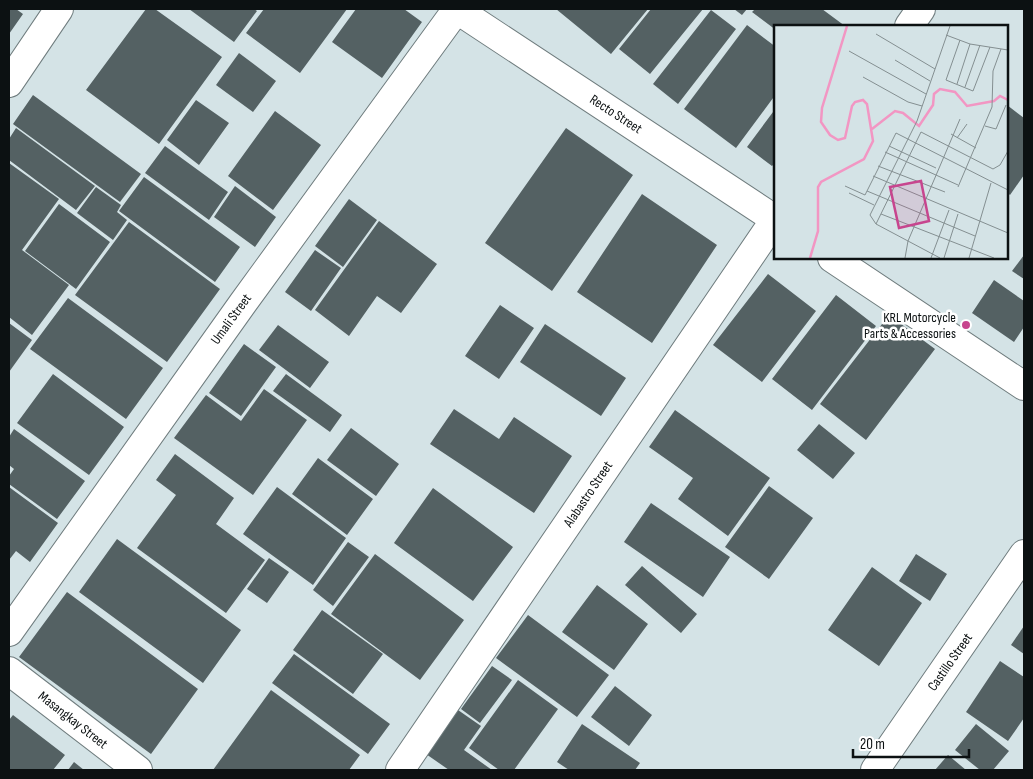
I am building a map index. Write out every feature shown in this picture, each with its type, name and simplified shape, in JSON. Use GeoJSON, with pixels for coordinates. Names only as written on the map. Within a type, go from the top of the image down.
{"type":"FeatureCollection","features":[{"type":"Feature","properties":{"kind":"street"},"geometry":{"type":"LineString","coordinates":[[9,83],[59,9]]}},
{"type":"Feature","properties":{"kind":"street","name":"Recto Street"},"geometry":{"type":"LineString","coordinates":[[457,9],[774,218]]}},
{"type":"Feature","properties":{"kind":"street","name":"Umali Street"},"geometry":{"type":"LineString","coordinates":[[9,632],[243,303],[457,9]]}},
{"type":"Feature","properties":{"kind":"street"},"geometry":{"type":"LineString","coordinates":[[910,25],[921,9]]}},
{"type":"Feature","properties":{"kind":"street","name":"Alabastro Street"},"geometry":{"type":"LineString","coordinates":[[400,770],[774,220]]}},
{"type":"Feature","properties":{"kind":"street"},"geometry":{"type":"LineString","coordinates":[[834,259],[1024,386]]}},
{"type":"Feature","properties":{"kind":"street","name":"Castillo Street"},"geometry":{"type":"LineString","coordinates":[[875,770],[1024,554]]}},
{"type":"Feature","properties":{"kind":"street","name":"Masangkay Street"},"geometry":{"type":"LineString","coordinates":[[9,671],[138,770]]}},
{"type":"Feature","properties":{"kind":"building"},"geometry":{"type":"Polygon","coordinates":[[[9,9],[16,9],[23,14],[9,34],[9,9]]]}},
{"type":"Feature","properties":{"kind":"building"},"geometry":{"type":"Polygon","coordinates":[[[146,9],[155,9],[222,57],[159,144],[86,90],[146,9]]]}},
{"type":"Feature","properties":{"kind":"building"},"geometry":{"type":"Polygon","coordinates":[[[189,9],[254,9],[257,11],[234,42],[189,9]]]}},
{"type":"Feature","properties":{"kind":"building"},"geometry":{"type":"Polygon","coordinates":[[[264,9],[347,9],[300,73],[246,33],[264,9]]]}},
{"type":"Feature","properties":{"kind":"building"},"geometry":{"type":"Polygon","coordinates":[[[356,9],[404,9],[422,22],[382,78],[332,42],[356,9]]]}},
{"type":"Feature","properties":{"kind":"building"},"geometry":{"type":"Polygon","coordinates":[[[556,9],[648,9],[611,54],[556,9]]]}},
{"type":"Feature","properties":{"kind":"building"},"geometry":{"type":"Polygon","coordinates":[[[651,9],[703,9],[650,74],[619,49],[651,9]]]}},
{"type":"Feature","properties":{"kind":"building"},"geometry":{"type":"Polygon","coordinates":[[[734,9],[747,9],[742,15],[734,9]]]}},
{"type":"Feature","properties":{"kind":"building"},"geometry":{"type":"Polygon","coordinates":[[[755,9],[822,9],[844,25],[774,25],[774,28],[752,12],[755,9]]]}},
{"type":"Feature","properties":{"kind":"building"},"geometry":{"type":"Polygon","coordinates":[[[711,10],[736,29],[678,104],[653,84],[711,10]]]}},
{"type":"Feature","properties":{"kind":"building"},"geometry":{"type":"Polygon","coordinates":[[[747,25],[774,45],[774,97],[736,148],[684,109],[747,25]]]}},
{"type":"Feature","properties":{"kind":"building"},"geometry":{"type":"Polygon","coordinates":[[[239,53],[276,81],[253,112],[216,85],[239,53]]]}},
{"type":"Feature","properties":{"kind":"building"},"geometry":{"type":"Polygon","coordinates":[[[33,95],[141,174],[120,202],[13,124],[33,95]]]}},
{"type":"Feature","properties":{"kind":"building"},"geometry":{"type":"Polygon","coordinates":[[[196,100],[229,123],[199,165],[167,140],[196,100]]]}},
{"type":"Feature","properties":{"kind":"building"},"geometry":{"type":"Polygon","coordinates":[[[1008,106],[1024,118],[1024,175],[1010,195],[1008,193],[1008,106]]]}},
{"type":"Feature","properties":{"kind":"building"},"geometry":{"type":"Polygon","coordinates":[[[275,111],[321,145],[273,210],[228,176],[275,111]]]}},
{"type":"Feature","properties":{"kind":"building"},"geometry":{"type":"Polygon","coordinates":[[[774,111],[774,164],[772,166],[747,147],[774,111]]]}},
{"type":"Feature","properties":{"kind":"building"},"geometry":{"type":"Polygon","coordinates":[[[16,128],[95,186],[76,210],[9,160],[9,139],[16,128]]]}},
{"type":"Feature","properties":{"kind":"building"},"geometry":{"type":"Polygon","coordinates":[[[566,128],[633,175],[552,291],[485,243],[566,128]]]}},
{"type":"Feature","properties":{"kind":"building"},"geometry":{"type":"Polygon","coordinates":[[[165,146],[228,192],[209,220],[145,173],[165,146]]]}},
{"type":"Feature","properties":{"kind":"building"},"geometry":{"type":"Polygon","coordinates":[[[9,163],[59,199],[22,250],[69,285],[32,335],[9,317],[9,163]]]}},
{"type":"Feature","properties":{"kind":"building"},"geometry":{"type":"Polygon","coordinates":[[[144,177],[240,247],[215,282],[119,211],[144,177]]]}},
{"type":"Feature","properties":{"kind":"building"},"geometry":{"type":"Polygon","coordinates":[[[235,186],[276,217],[255,247],[214,217],[235,186]]]}},
{"type":"Feature","properties":{"kind":"building"},"geometry":{"type":"Polygon","coordinates":[[[96,187],[121,205],[117,212],[127,220],[113,240],[77,213],[96,187]]]}},
{"type":"Feature","properties":{"kind":"building"},"geometry":{"type":"Polygon","coordinates":[[[642,194],[717,245],[652,343],[577,292],[642,194]]]}},
{"type":"Feature","properties":{"kind":"building"},"geometry":{"type":"Polygon","coordinates":[[[349,199],[377,220],[343,267],[315,246],[349,199]]]}},
{"type":"Feature","properties":{"kind":"building"},"geometry":{"type":"Polygon","coordinates":[[[59,204],[110,242],[76,289],[25,251],[59,204]]]}},
{"type":"Feature","properties":{"kind":"building"},"geometry":{"type":"Polygon","coordinates":[[[379,221],[437,264],[401,313],[377,296],[349,336],[315,310],[379,221]]]}},
{"type":"Feature","properties":{"kind":"building"},"geometry":{"type":"Polygon","coordinates":[[[129,222],[220,289],[167,362],[75,295],[129,222]]]}},
{"type":"Feature","properties":{"kind":"building"},"geometry":{"type":"Polygon","coordinates":[[[315,250],[341,268],[311,311],[285,292],[315,250]]]}},
{"type":"Feature","properties":{"kind":"building"},"geometry":{"type":"Polygon","coordinates":[[[1024,255],[1024,279],[1012,271],[1024,255]]]}},
{"type":"Feature","properties":{"kind":"building"},"geometry":{"type":"Polygon","coordinates":[[[768,274],[816,311],[762,382],[713,345],[768,274]]]}},
{"type":"Feature","properties":{"kind":"building"},"geometry":{"type":"Polygon","coordinates":[[[994,280],[1024,301],[1024,327],[1014,342],[972,313],[994,280]]]}},
{"type":"Feature","properties":{"kind":"building"},"geometry":{"type":"Polygon","coordinates":[[[836,295],[876,326],[812,410],[772,379],[836,295]]]}},
{"type":"Feature","properties":{"kind":"building"},"geometry":{"type":"Polygon","coordinates":[[[68,298],[163,368],[126,419],[30,349],[68,298]]]}},
{"type":"Feature","properties":{"kind":"building"},"geometry":{"type":"Polygon","coordinates":[[[500,305],[534,328],[499,379],[465,356],[500,305]]]}},
{"type":"Feature","properties":{"kind":"building"},"geometry":{"type":"Polygon","coordinates":[[[889,315],[935,349],[866,440],[820,404],[889,315]]]}},
{"type":"Feature","properties":{"kind":"building"},"geometry":{"type":"Polygon","coordinates":[[[9,323],[32,340],[9,372],[9,323]]]}},
{"type":"Feature","properties":{"kind":"building"},"geometry":{"type":"Polygon","coordinates":[[[545,324],[626,378],[601,416],[520,362],[545,324]]]}},
{"type":"Feature","properties":{"kind":"building"},"geometry":{"type":"Polygon","coordinates":[[[278,325],[329,362],[310,388],[259,350],[278,325]]]}},
{"type":"Feature","properties":{"kind":"building"},"geometry":{"type":"Polygon","coordinates":[[[244,344],[276,367],[241,416],[209,393],[244,344]]]}},
{"type":"Feature","properties":{"kind":"building"},"geometry":{"type":"Polygon","coordinates":[[[53,374],[124,427],[89,475],[17,423],[53,374]]]}},
{"type":"Feature","properties":{"kind":"building"},"geometry":{"type":"Polygon","coordinates":[[[286,374],[342,415],[330,432],[273,391],[286,374]]]}},
{"type":"Feature","properties":{"kind":"building"},"geometry":{"type":"Polygon","coordinates":[[[264,389],[307,420],[253,495],[174,438],[206,395],[241,421],[264,389]]]}},
{"type":"Feature","properties":{"kind":"building"},"geometry":{"type":"Polygon","coordinates":[[[454,409],[499,439],[514,417],[572,456],[534,513],[430,444],[454,409]]]}},
{"type":"Feature","properties":{"kind":"building"},"geometry":{"type":"Polygon","coordinates":[[[675,410],[770,478],[728,536],[678,499],[693,478],[649,447],[675,410]]]}},
{"type":"Feature","properties":{"kind":"building"},"geometry":{"type":"Polygon","coordinates":[[[819,424],[855,453],[833,479],[797,450],[819,424]]]}},
{"type":"Feature","properties":{"kind":"building"},"geometry":{"type":"Polygon","coordinates":[[[351,428],[399,464],[376,496],[327,460],[351,428]]]}},
{"type":"Feature","properties":{"kind":"building"},"geometry":{"type":"Polygon","coordinates":[[[14,429],[85,481],[57,519],[9,484],[9,476],[14,469],[9,465],[9,437],[14,429]]]}},
{"type":"Feature","properties":{"kind":"building"},"geometry":{"type":"Polygon","coordinates":[[[175,454],[234,498],[216,524],[265,560],[226,613],[137,548],[176,495],[156,480],[175,454]]]}},
{"type":"Feature","properties":{"kind":"building"},"geometry":{"type":"Polygon","coordinates":[[[318,458],[373,499],[347,535],[292,494],[318,458]]]}},
{"type":"Feature","properties":{"kind":"building"},"geometry":{"type":"Polygon","coordinates":[[[769,486],[813,518],[769,579],[725,547],[769,486]]]}},
{"type":"Feature","properties":{"kind":"building"},"geometry":{"type":"Polygon","coordinates":[[[9,487],[58,523],[30,562],[16,551],[9,560],[9,487]]]}},
{"type":"Feature","properties":{"kind":"building"},"geometry":{"type":"Polygon","coordinates":[[[277,487],[346,538],[313,585],[243,534],[277,487]]]}},
{"type":"Feature","properties":{"kind":"building"},"geometry":{"type":"Polygon","coordinates":[[[433,488],[513,547],[473,601],[394,543],[433,488]]]}},
{"type":"Feature","properties":{"kind":"building"},"geometry":{"type":"Polygon","coordinates":[[[651,503],[730,557],[703,597],[624,542],[651,503]]]}},
{"type":"Feature","properties":{"kind":"building"},"geometry":{"type":"Polygon","coordinates":[[[117,539],[241,630],[203,683],[79,592],[117,539]]]}},
{"type":"Feature","properties":{"kind":"building"},"geometry":{"type":"Polygon","coordinates":[[[348,542],[369,557],[333,606],[313,590],[348,542]]]}},
{"type":"Feature","properties":{"kind":"building"},"geometry":{"type":"Polygon","coordinates":[[[375,554],[464,620],[420,680],[331,614],[375,554]]]}},
{"type":"Feature","properties":{"kind":"building"},"geometry":{"type":"Polygon","coordinates":[[[916,554],[947,574],[930,601],[899,581],[916,554]]]}},
{"type":"Feature","properties":{"kind":"building"},"geometry":{"type":"Polygon","coordinates":[[[269,558],[289,572],[267,603],[247,589],[269,558]]]}},
{"type":"Feature","properties":{"kind":"building"},"geometry":{"type":"Polygon","coordinates":[[[642,566],[697,614],[681,633],[625,585],[642,566]]]}},
{"type":"Feature","properties":{"kind":"building"},"geometry":{"type":"Polygon","coordinates":[[[872,567],[922,603],[879,666],[828,630],[872,567]]]}},
{"type":"Feature","properties":{"kind":"building"},"geometry":{"type":"Polygon","coordinates":[[[597,585],[648,624],[614,670],[562,632],[597,585]]]}},
{"type":"Feature","properties":{"kind":"building"},"geometry":{"type":"Polygon","coordinates":[[[67,592],[198,689],[151,754],[19,657],[67,592]]]}},
{"type":"Feature","properties":{"kind":"building"},"geometry":{"type":"Polygon","coordinates":[[[322,610],[383,654],[353,694],[293,650],[322,610]]]}},
{"type":"Feature","properties":{"kind":"building"},"geometry":{"type":"Polygon","coordinates":[[[528,615],[609,675],[577,717],[496,658],[528,615]]]}},
{"type":"Feature","properties":{"kind":"building"},"geometry":{"type":"Polygon","coordinates":[[[1024,626],[1024,654],[1011,645],[1024,626]]]}},
{"type":"Feature","properties":{"kind":"building"},"geometry":{"type":"Polygon","coordinates":[[[294,654],[390,724],[368,754],[272,683],[294,654]]]}},
{"type":"Feature","properties":{"kind":"building"},"geometry":{"type":"Polygon","coordinates":[[[1000,661],[1024,677],[1024,718],[1008,741],[966,712],[1000,661]]]}},
{"type":"Feature","properties":{"kind":"building"},"geometry":{"type":"Polygon","coordinates":[[[492,666],[512,680],[480,723],[461,709],[492,666]]]}},
{"type":"Feature","properties":{"kind":"building"},"geometry":{"type":"Polygon","coordinates":[[[518,680],[558,709],[514,770],[499,770],[469,748],[518,680]]]}},
{"type":"Feature","properties":{"kind":"building"},"geometry":{"type":"Polygon","coordinates":[[[615,686],[652,715],[629,746],[591,717],[615,686]]]}},
{"type":"Feature","properties":{"kind":"building"},"geometry":{"type":"Polygon","coordinates":[[[271,690],[360,755],[349,770],[213,770],[271,690]]]}},
{"type":"Feature","properties":{"kind":"building"},"geometry":{"type":"Polygon","coordinates":[[[458,710],[481,726],[464,750],[492,770],[449,770],[426,754],[458,710]]]}},
{"type":"Feature","properties":{"kind":"building"},"geometry":{"type":"Polygon","coordinates":[[[13,715],[65,755],[53,770],[9,770],[9,720],[13,715]]]}},
{"type":"Feature","properties":{"kind":"building"},"geometry":{"type":"Polygon","coordinates":[[[582,724],[640,763],[635,770],[569,770],[557,762],[582,724]]]}},
{"type":"Feature","properties":{"kind":"building"},"geometry":{"type":"Polygon","coordinates":[[[976,724],[1009,751],[993,770],[980,770],[955,750],[976,724]]]}},
{"type":"Feature","properties":{"kind":"building"},"geometry":{"type":"Polygon","coordinates":[[[948,755],[966,770],[935,770],[948,755]]]}},
{"type":"Feature","properties":{"kind":"building"},"geometry":{"type":"Polygon","coordinates":[[[74,762],[84,770],[68,770],[74,762]]]}},
{"type":"Feature","properties":{"kind":"place","name":"KRL Motorcycle Parts & Accessories"},"geometry":{"type":"Point","coordinates":[966,325]}}]}
